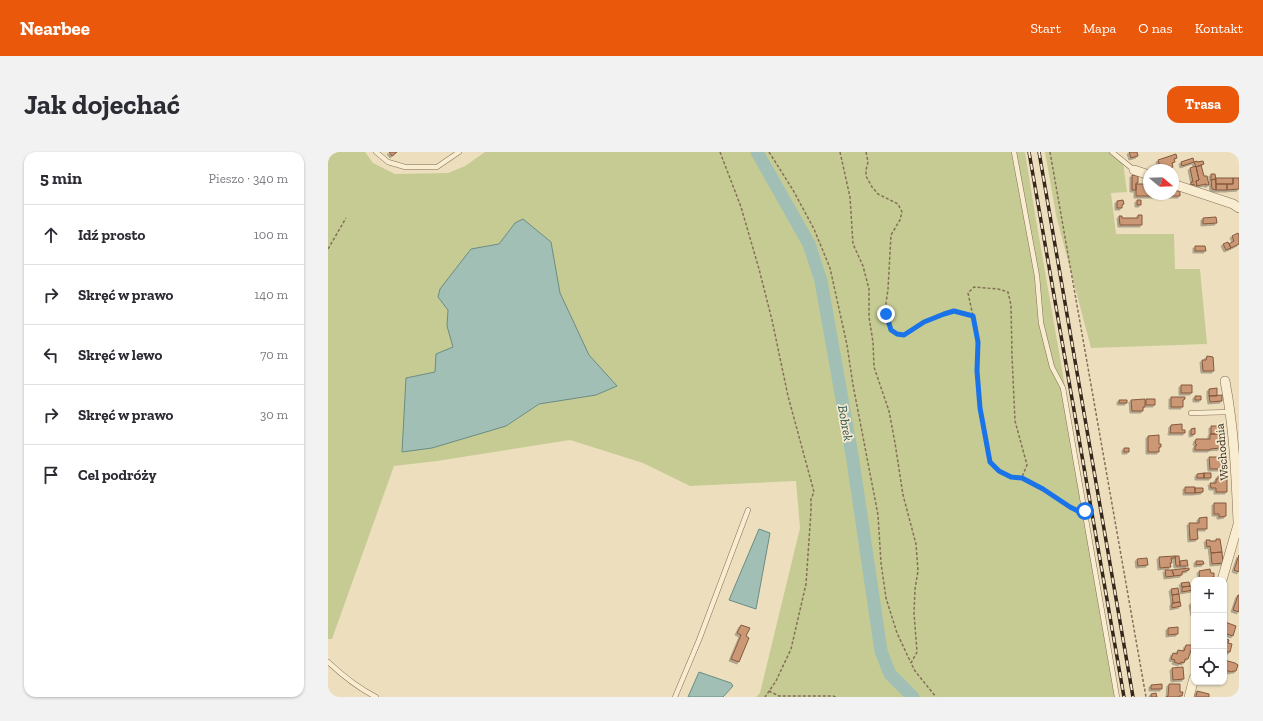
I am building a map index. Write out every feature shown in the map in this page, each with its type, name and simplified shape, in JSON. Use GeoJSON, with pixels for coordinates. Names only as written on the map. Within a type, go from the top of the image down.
{"type":"FeatureCollection","features":[{"type":"Feature","properties":{"kind":"street"},"geometry":{"type":"LineString","coordinates":[[1134,170],[1143,173]]}},
{"type":"Feature","properties":{"kind":"street"},"geometry":{"type":"LineString","coordinates":[[1179,186],[1233,204],[1239,208]]}},
{"type":"Feature","properties":{"kind":"street","name":"Wschodnia"},"geometry":{"type":"LineString","coordinates":[[1223,577],[1238,521],[1237,476],[1231,412],[1225,381]]}},
{"type":"Feature","properties":{"kind":"street"},"geometry":{"type":"LineString","coordinates":[[1189,697],[1192,685]]}},
{"type":"Feature","properties":{"kind":"lane"},"geometry":{"type":"LineString","coordinates":[[376,152],[388,162],[405,167],[437,167],[459,152]]}},
{"type":"Feature","properties":{"kind":"lane"},"geometry":{"type":"LineString","coordinates":[[1014,152],[1036,276],[1041,323],[1052,367],[1063,388],[1117,697]]}},
{"type":"Feature","properties":{"kind":"lane"},"geometry":{"type":"LineString","coordinates":[[1112,152],[1134,170]]}},
{"type":"Feature","properties":{"kind":"lane"},"geometry":{"type":"LineString","coordinates":[[1190,413],[1231,412]]}},
{"type":"Feature","properties":{"kind":"lane"},"geometry":{"type":"LineString","coordinates":[[675,697],[699,640],[748,510]]}},
{"type":"Feature","properties":{"kind":"lane"},"geometry":{"type":"LineString","coordinates":[[328,662],[362,690],[376,697]]}},
{"type":"Feature","properties":{"kind":"path"},"geometry":{"type":"LineString","coordinates":[[720,152],[741,207],[759,270],[772,320],[788,396],[814,492],[811,499],[806,584],[791,649],[776,682],[765,697]]}},
{"type":"Feature","properties":{"kind":"path"},"geometry":{"type":"LineString","coordinates":[[769,152],[793,190],[814,229],[830,268],[847,345],[853,385],[878,515],[880,563],[886,598],[897,632],[915,671],[936,697]]}},
{"type":"Feature","properties":{"kind":"path"},"geometry":{"type":"LineString","coordinates":[[840,152],[850,197],[853,244],[863,266],[869,289],[869,317],[873,342],[874,368],[889,411],[903,495],[916,544],[918,571],[914,589],[914,614],[917,652],[911,663]]}},
{"type":"Feature","properties":{"kind":"path"},"geometry":{"type":"LineString","coordinates":[[866,152],[868,162],[866,176],[872,187],[878,194],[898,204],[902,212],[900,220],[891,236],[886,303],[886,314],[891,330],[897,334],[904,335],[924,322],[954,311],[973,316]]}},
{"type":"Feature","properties":{"kind":"path"},"geometry":{"type":"LineString","coordinates":[[1050,152],[1146,697]]}},
{"type":"Feature","properties":{"kind":"path"},"geometry":{"type":"LineString","coordinates":[[328,249],[346,218]]}},
{"type":"Feature","properties":{"kind":"path"},"geometry":{"type":"LineString","coordinates":[[1022,478],[1027,465],[1015,421],[1011,306],[1008,292],[998,289],[974,288],[968,293],[978,342],[977,371],[980,408],[990,462],[999,471],[1011,477],[1022,478],[1043,489],[1070,507],[1078,511],[1085,511]]}},
{"type":"Feature","properties":{"kind":"path"},"geometry":{"type":"LineString","coordinates":[[769,691],[779,696],[836,697]]}},
{"type":"Feature","properties":{"kind":"green space"},"geometry":{"type":"Polygon","coordinates":[[[328,152],[365,152],[373,163],[395,174],[448,173],[465,166],[485,152],[1025,152],[1119,697],[756,697],[760,693],[800,528],[796,481],[690,486],[643,463],[570,440],[437,461],[394,466],[332,639],[328,639],[328,152]],[[515,223],[499,244],[471,249],[438,297],[448,310],[447,326],[453,347],[435,372],[406,378],[402,451],[506,426],[539,404],[596,395],[617,386],[589,355],[560,293],[551,242],[515,223]]]}},
{"type":"Feature","properties":{"kind":"green space"},"geometry":{"type":"Polygon","coordinates":[[[1045,152],[1115,152],[1123,162],[1127,192],[1111,193],[1116,234],[1174,234],[1175,269],[1200,269],[1207,344],[1091,348],[1056,215],[1045,152]]]}},
{"type":"Feature","properties":{"kind":"water"},"geometry":{"type":"Polygon","coordinates":[[[523,219],[551,242],[560,293],[589,355],[617,386],[596,395],[539,404],[506,426],[432,448],[402,452],[406,378],[435,372],[436,354],[453,347],[447,326],[448,310],[438,297],[440,289],[471,249],[499,244],[515,223],[523,219]]]}},
{"type":"Feature","properties":{"kind":"water"},"geometry":{"type":"Polygon","coordinates":[[[759,529],[770,533],[756,609],[729,600],[759,529]]]}},
{"type":"Feature","properties":{"kind":"water"},"geometry":{"type":"Polygon","coordinates":[[[699,672],[731,683],[733,686],[723,697],[688,697],[699,672]]]}},
{"type":"Feature","properties":{"kind":"building"},"geometry":{"type":"Polygon","coordinates":[[[389,152],[397,152],[392,156],[389,152]]]}},
{"type":"Feature","properties":{"kind":"building"},"geometry":{"type":"Polygon","coordinates":[[[1129,152],[1137,152],[1138,156],[1131,158],[1129,152]]]}},
{"type":"Feature","properties":{"kind":"building"},"geometry":{"type":"Polygon","coordinates":[[[1176,154],[1177,158],[1174,159],[1175,162],[1172,164],[1159,164],[1158,160],[1176,154]]]}},
{"type":"Feature","properties":{"kind":"building"},"geometry":{"type":"Polygon","coordinates":[[[1193,158],[1194,162],[1182,166],[1181,162],[1193,158]]]}},
{"type":"Feature","properties":{"kind":"building"},"geometry":{"type":"Polygon","coordinates":[[[1203,161],[1204,164],[1196,167],[1194,162],[1203,161]]]}},
{"type":"Feature","properties":{"kind":"building"},"geometry":{"type":"Polygon","coordinates":[[[1201,165],[1204,176],[1207,176],[1209,185],[1206,184],[1197,186],[1196,181],[1199,180],[1196,167],[1201,165]]]}},
{"type":"Feature","properties":{"kind":"building"},"geometry":{"type":"Polygon","coordinates":[[[1196,166],[1199,180],[1196,181],[1197,186],[1194,187],[1194,184],[1191,185],[1191,182],[1193,182],[1190,168],[1196,166]]]}},
{"type":"Feature","properties":{"kind":"building"},"geometry":{"type":"Polygon","coordinates":[[[1211,174],[1215,174],[1216,179],[1211,180],[1211,174]]]}},
{"type":"Feature","properties":{"kind":"building"},"geometry":{"type":"Polygon","coordinates":[[[1132,175],[1138,176],[1136,190],[1132,190],[1132,175]]]}},
{"type":"Feature","properties":{"kind":"building"},"geometry":{"type":"Polygon","coordinates":[[[1215,178],[1233,178],[1233,184],[1216,184],[1215,178]]]}},
{"type":"Feature","properties":{"kind":"building"},"geometry":{"type":"Polygon","coordinates":[[[1233,178],[1239,178],[1239,189],[1227,190],[1227,184],[1233,184],[1233,178]]]}},
{"type":"Feature","properties":{"kind":"building"},"geometry":{"type":"Polygon","coordinates":[[[1216,179],[1216,190],[1212,189],[1211,180],[1216,179]]]}},
{"type":"Feature","properties":{"kind":"building"},"geometry":{"type":"Polygon","coordinates":[[[1136,184],[1143,184],[1143,196],[1136,196],[1136,184]]]}},
{"type":"Feature","properties":{"kind":"building"},"geometry":{"type":"Polygon","coordinates":[[[1216,184],[1227,184],[1227,190],[1216,190],[1216,184]]]}},
{"type":"Feature","properties":{"kind":"building"},"geometry":{"type":"Polygon","coordinates":[[[1123,200],[1124,204],[1122,205],[1122,208],[1117,208],[1117,201],[1123,200]]]}},
{"type":"Feature","properties":{"kind":"building"},"geometry":{"type":"Polygon","coordinates":[[[1137,200],[1141,200],[1141,205],[1137,205],[1137,200]]]}},
{"type":"Feature","properties":{"kind":"building"},"geometry":{"type":"Polygon","coordinates":[[[1138,215],[1142,215],[1142,225],[1120,225],[1119,216],[1122,216],[1122,218],[1138,218],[1138,215]]]}},
{"type":"Feature","properties":{"kind":"building"},"geometry":{"type":"Polygon","coordinates":[[[1216,217],[1217,223],[1203,224],[1203,218],[1216,217]]]}},
{"type":"Feature","properties":{"kind":"building"},"geometry":{"type":"Polygon","coordinates":[[[1238,233],[1239,244],[1231,248],[1229,244],[1234,241],[1232,236],[1238,233]]]}},
{"type":"Feature","properties":{"kind":"building"},"geometry":{"type":"Polygon","coordinates":[[[1228,242],[1231,248],[1226,250],[1223,244],[1228,242]]]}},
{"type":"Feature","properties":{"kind":"building"},"geometry":{"type":"Polygon","coordinates":[[[1195,246],[1205,246],[1206,251],[1195,251],[1195,246]]]}},
{"type":"Feature","properties":{"kind":"building"},"geometry":{"type":"Polygon","coordinates":[[[1207,356],[1213,357],[1214,371],[1203,371],[1202,360],[1206,360],[1207,356]]]}},
{"type":"Feature","properties":{"kind":"building"},"geometry":{"type":"Polygon","coordinates":[[[1181,385],[1192,385],[1192,393],[1181,393],[1181,385]]]}},
{"type":"Feature","properties":{"kind":"building"},"geometry":{"type":"Polygon","coordinates":[[[1217,388],[1217,396],[1209,396],[1209,389],[1217,388]]]}},
{"type":"Feature","properties":{"kind":"building"},"geometry":{"type":"Polygon","coordinates":[[[1222,395],[1222,401],[1210,402],[1209,396],[1222,395]]]}},
{"type":"Feature","properties":{"kind":"building"},"geometry":{"type":"Polygon","coordinates":[[[1195,396],[1201,396],[1201,400],[1195,400],[1195,396]]]}},
{"type":"Feature","properties":{"kind":"building"},"geometry":{"type":"Polygon","coordinates":[[[1171,397],[1185,397],[1183,400],[1183,407],[1171,407],[1171,397]]]}},
{"type":"Feature","properties":{"kind":"building"},"geometry":{"type":"Polygon","coordinates":[[[1145,399],[1145,407],[1143,407],[1143,411],[1132,411],[1131,400],[1145,399]]]}},
{"type":"Feature","properties":{"kind":"building"},"geometry":{"type":"Polygon","coordinates":[[[1146,399],[1155,399],[1155,405],[1146,405],[1146,399]]]}},
{"type":"Feature","properties":{"kind":"building"},"geometry":{"type":"Polygon","coordinates":[[[1119,400],[1127,400],[1127,403],[1119,403],[1119,400]]]}},
{"type":"Feature","properties":{"kind":"building"},"geometry":{"type":"Polygon","coordinates":[[[1182,424],[1182,430],[1185,430],[1185,433],[1170,433],[1171,425],[1182,424]]]}},
{"type":"Feature","properties":{"kind":"building"},"geometry":{"type":"Polygon","coordinates":[[[1211,426],[1221,426],[1221,434],[1211,434],[1211,426]]]}},
{"type":"Feature","properties":{"kind":"building"},"geometry":{"type":"Polygon","coordinates":[[[1195,428],[1195,434],[1191,435],[1191,429],[1195,428]]]}},
{"type":"Feature","properties":{"kind":"building"},"geometry":{"type":"Polygon","coordinates":[[[1210,434],[1222,434],[1221,448],[1195,450],[1195,446],[1197,445],[1195,443],[1196,439],[1210,439],[1210,434]]]}},
{"type":"Feature","properties":{"kind":"building"},"geometry":{"type":"Polygon","coordinates":[[[1159,435],[1159,444],[1161,444],[1161,447],[1159,447],[1159,452],[1148,452],[1148,436],[1159,435]]]}},
{"type":"Feature","properties":{"kind":"building"},"geometry":{"type":"Polygon","coordinates":[[[1124,448],[1129,448],[1129,452],[1124,452],[1124,448]]]}},
{"type":"Feature","properties":{"kind":"building"},"geometry":{"type":"Polygon","coordinates":[[[1209,457],[1221,457],[1221,469],[1210,469],[1209,457]]]}},
{"type":"Feature","properties":{"kind":"building"},"geometry":{"type":"Polygon","coordinates":[[[1204,473],[1211,473],[1211,478],[1204,478],[1204,473]]]}},
{"type":"Feature","properties":{"kind":"building"},"geometry":{"type":"Polygon","coordinates":[[[1204,473],[1204,478],[1197,478],[1197,474],[1204,473]]]}},
{"type":"Feature","properties":{"kind":"building"},"geometry":{"type":"Polygon","coordinates":[[[1218,476],[1227,476],[1227,492],[1216,492],[1216,488],[1211,488],[1210,483],[1216,483],[1218,476]]]}},
{"type":"Feature","properties":{"kind":"building"},"geometry":{"type":"Polygon","coordinates":[[[1185,487],[1195,487],[1195,493],[1185,493],[1185,487]]]}},
{"type":"Feature","properties":{"kind":"building"},"geometry":{"type":"Polygon","coordinates":[[[1195,488],[1203,488],[1203,492],[1195,493],[1195,488]]]}},
{"type":"Feature","properties":{"kind":"building"},"geometry":{"type":"Polygon","coordinates":[[[1214,503],[1226,503],[1226,516],[1219,517],[1219,514],[1214,514],[1214,503]]]}},
{"type":"Feature","properties":{"kind":"building"},"geometry":{"type":"Polygon","coordinates":[[[1207,517],[1207,529],[1197,529],[1198,539],[1190,540],[1189,523],[1199,523],[1199,518],[1207,517]]]}},
{"type":"Feature","properties":{"kind":"building"},"geometry":{"type":"Polygon","coordinates":[[[1216,539],[1220,539],[1222,552],[1211,553],[1210,546],[1207,547],[1206,540],[1216,541],[1216,539]]]}},
{"type":"Feature","properties":{"kind":"building"},"geometry":{"type":"Polygon","coordinates":[[[1222,552],[1223,563],[1212,564],[1211,553],[1222,552]]]}},
{"type":"Feature","properties":{"kind":"building"},"geometry":{"type":"Polygon","coordinates":[[[1239,555],[1239,572],[1234,570],[1239,555]]]}},
{"type":"Feature","properties":{"kind":"building"},"geometry":{"type":"Polygon","coordinates":[[[1175,556],[1176,558],[1171,558],[1171,567],[1160,568],[1159,557],[1175,556]]]}},
{"type":"Feature","properties":{"kind":"building"},"geometry":{"type":"Polygon","coordinates":[[[1175,556],[1179,556],[1180,566],[1176,566],[1175,556]]]}},
{"type":"Feature","properties":{"kind":"building"},"geometry":{"type":"Polygon","coordinates":[[[1147,558],[1148,565],[1138,566],[1137,559],[1147,558]]]}},
{"type":"Feature","properties":{"kind":"building"},"geometry":{"type":"Polygon","coordinates":[[[1187,560],[1188,566],[1180,566],[1180,561],[1187,560]]]}},
{"type":"Feature","properties":{"kind":"building"},"geometry":{"type":"Polygon","coordinates":[[[1196,561],[1203,561],[1204,564],[1196,565],[1196,561]]]}},
{"type":"Feature","properties":{"kind":"building"},"geometry":{"type":"Polygon","coordinates":[[[1189,568],[1189,570],[1182,572],[1182,575],[1174,576],[1172,570],[1189,568]]]}},
{"type":"Feature","properties":{"kind":"building"},"geometry":{"type":"Polygon","coordinates":[[[1210,569],[1211,573],[1214,573],[1214,577],[1200,577],[1199,571],[1210,569]]]}},
{"type":"Feature","properties":{"kind":"building"},"geometry":{"type":"Polygon","coordinates":[[[1165,570],[1172,570],[1174,576],[1166,577],[1165,570]]]}},
{"type":"Feature","properties":{"kind":"building"},"geometry":{"type":"Polygon","coordinates":[[[1189,582],[1190,586],[1182,587],[1181,583],[1189,582]]]}},
{"type":"Feature","properties":{"kind":"building"},"geometry":{"type":"Polygon","coordinates":[[[1191,586],[1191,590],[1182,592],[1182,587],[1191,586]]]}},
{"type":"Feature","properties":{"kind":"building"},"geometry":{"type":"Polygon","coordinates":[[[1178,588],[1179,594],[1172,595],[1171,589],[1178,588]]]}},
{"type":"Feature","properties":{"kind":"building"},"geometry":{"type":"Polygon","coordinates":[[[1179,594],[1180,602],[1173,603],[1172,595],[1179,594]]]}},
{"type":"Feature","properties":{"kind":"building"},"geometry":{"type":"Polygon","coordinates":[[[1239,595],[1239,612],[1233,610],[1239,595]]]}},
{"type":"Feature","properties":{"kind":"building"},"geometry":{"type":"Polygon","coordinates":[[[1180,602],[1181,606],[1172,608],[1172,603],[1180,602]]]}},
{"type":"Feature","properties":{"kind":"building"},"geometry":{"type":"Polygon","coordinates":[[[1227,623],[1236,626],[1233,636],[1227,634],[1227,623]]]}},
{"type":"Feature","properties":{"kind":"building"},"geometry":{"type":"Polygon","coordinates":[[[741,625],[750,628],[746,636],[749,638],[739,662],[731,659],[741,635],[737,633],[741,625]]]}},
{"type":"Feature","properties":{"kind":"building"},"geometry":{"type":"Polygon","coordinates":[[[1178,627],[1178,634],[1168,635],[1168,628],[1178,627]]]}},
{"type":"Feature","properties":{"kind":"building"},"geometry":{"type":"Polygon","coordinates":[[[1227,639],[1229,640],[1228,643],[1232,644],[1230,652],[1227,652],[1227,639]]]}},
{"type":"Feature","properties":{"kind":"building"},"geometry":{"type":"Polygon","coordinates":[[[1186,645],[1191,645],[1188,659],[1185,659],[1184,663],[1181,662],[1180,664],[1171,659],[1173,653],[1177,654],[1178,650],[1184,651],[1186,645]]]}},
{"type":"Feature","properties":{"kind":"building"},"geometry":{"type":"Polygon","coordinates":[[[1227,661],[1238,665],[1236,671],[1227,671],[1227,661]]]}},
{"type":"Feature","properties":{"kind":"building"},"geometry":{"type":"Polygon","coordinates":[[[1183,667],[1184,679],[1173,680],[1172,668],[1183,667]]]}},
{"type":"Feature","properties":{"kind":"building"},"geometry":{"type":"Polygon","coordinates":[[[1162,684],[1162,689],[1151,689],[1151,685],[1162,684]]]}},
{"type":"Feature","properties":{"kind":"building"},"geometry":{"type":"Polygon","coordinates":[[[1169,684],[1180,684],[1180,692],[1183,692],[1182,696],[1166,697],[1168,696],[1169,684]]]}},
{"type":"Feature","properties":{"kind":"building"},"geometry":{"type":"Polygon","coordinates":[[[1197,691],[1209,694],[1209,697],[1196,697],[1197,691]]]}},
{"type":"Feature","properties":{"kind":"building"},"geometry":{"type":"Polygon","coordinates":[[[1156,693],[1157,697],[1151,697],[1151,694],[1156,693]]]}},
{"type":"Feature","properties":{"kind":"waterway","name":"Bobrek"},"geometry":{"type":"LineString","coordinates":[[757,152],[809,244],[821,281],[853,461],[881,651],[890,674],[913,697]]}},
{"type":"Feature","properties":{"kind":"railway"},"geometry":{"type":"LineString","coordinates":[[1029,152],[1124,697]]}},
{"type":"Feature","properties":{"kind":"railway"},"geometry":{"type":"LineString","coordinates":[[1039,152],[1133,697]]}},
{"type":"Feature","properties":{"kind":"route"},"geometry":{"type":"LineString","coordinates":[[886,314],[891,330],[897,334],[904,335],[924,322],[954,311],[973,316],[978,342],[977,371],[980,408],[990,462],[999,471],[1011,477],[1022,478],[1043,489],[1070,507],[1078,511],[1085,511]]}}]}
